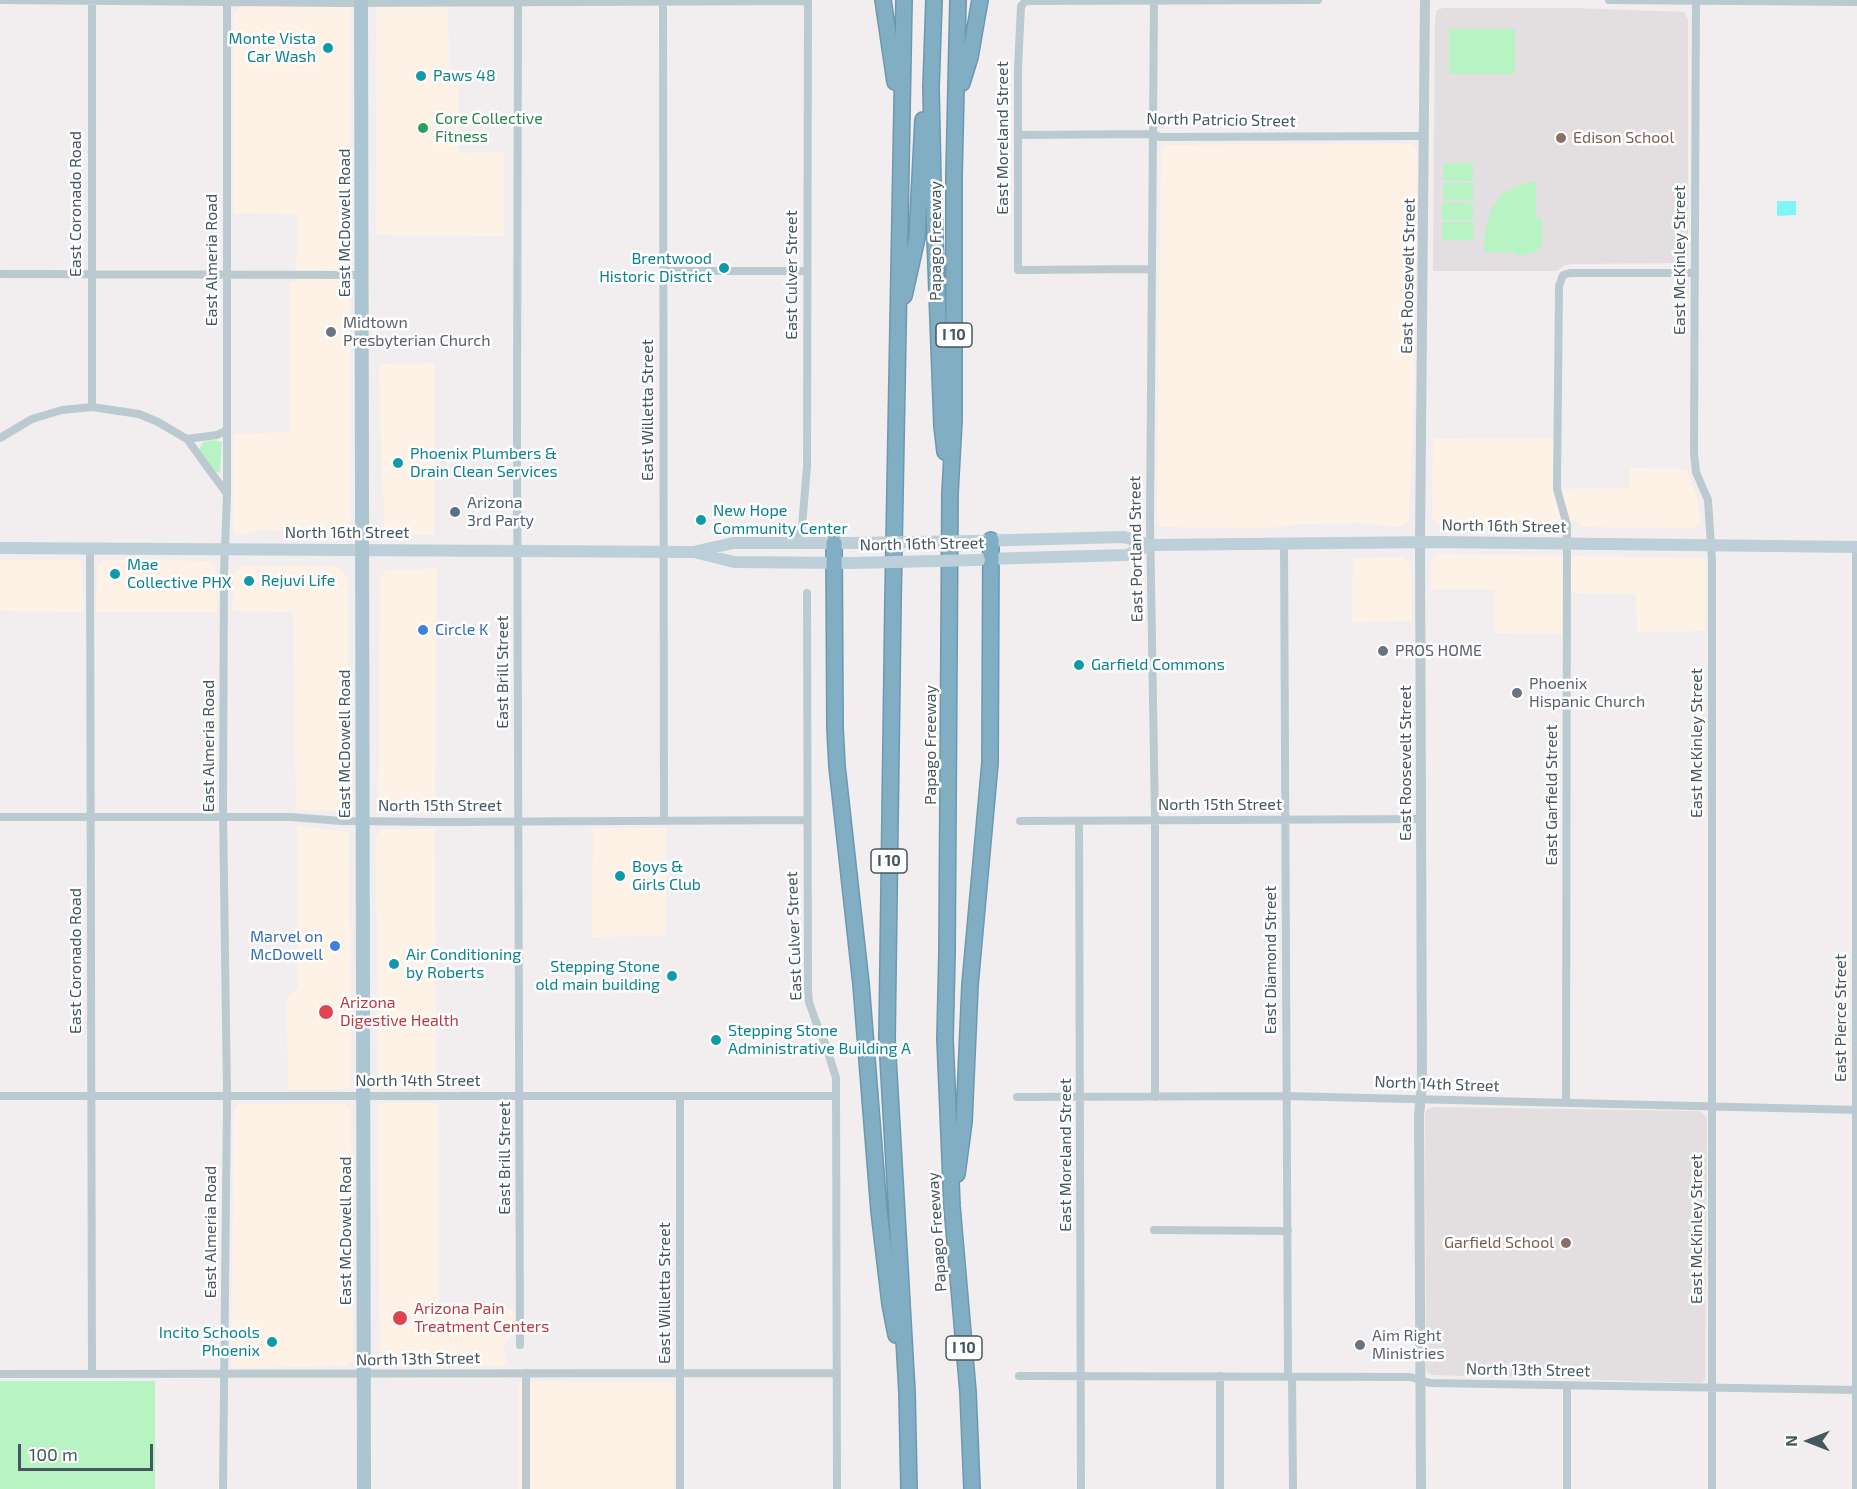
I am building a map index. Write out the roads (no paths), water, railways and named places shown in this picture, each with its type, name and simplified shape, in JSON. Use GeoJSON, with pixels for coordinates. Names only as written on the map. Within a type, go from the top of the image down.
{"type":"FeatureCollection","features":[{"type":"Feature","properties":{"kind":"highway"},"geometry":{"type":"LineString","coordinates":[[883,0],[901,124]]}},
{"type":"Feature","properties":{"kind":"highway","name":"I 10"},"geometry":{"type":"LineString","coordinates":[[904,0],[887,1040],[907,1392],[909,1489]]}},
{"type":"Feature","properties":{"kind":"highway"},"geometry":{"type":"LineString","coordinates":[[897,329],[917,238],[925,0]]}},
{"type":"Feature","properties":{"kind":"highway"},"geometry":{"type":"LineString","coordinates":[[934,0],[931,88],[933,184],[942,426],[950,493]]}},
{"type":"Feature","properties":{"kind":"highway","name":"Papago Freeway"},"geometry":{"type":"LineString","coordinates":[[958,0],[954,420],[950,493],[945,1039],[952,1206],[968,1392],[972,1489]]}},
{"type":"Feature","properties":{"kind":"highway"},"geometry":{"type":"LineString","coordinates":[[956,103],[970,57],[980,0]]}},
{"type":"Feature","properties":{"kind":"highway"},"geometry":{"type":"LineString","coordinates":[[952,1206],[964,1122],[970,985],[989,789],[986,559],[991,540]]}},
{"type":"Feature","properties":{"kind":"highway"},"geometry":{"type":"LineString","coordinates":[[834,543],[837,766],[861,984],[879,1211],[890,1304],[907,1392]]}},
{"type":"Feature","properties":{"kind":"main road","name":"East McDowell Road"},"geometry":{"type":"LineString","coordinates":[[361,1],[364,1489]]}},
{"type":"Feature","properties":{"kind":"main road","name":"North 16th Street"},"geometry":{"type":"LineString","coordinates":[[0,548],[693,552],[733,543],[851,543],[1124,537],[1150,545],[1420,542],[1856,547]]}},
{"type":"Feature","properties":{"kind":"main road","name":"North 16th Street"},"geometry":{"type":"LineString","coordinates":[[693,552],[734,562],[851,562],[1127,555],[1150,545]]}},
{"type":"Feature","properties":{"kind":"street"},"geometry":{"type":"LineString","coordinates":[[0,0],[227,3],[808,1]]}},
{"type":"Feature","properties":{"kind":"street"},"geometry":{"type":"LineString","coordinates":[[1154,1],[1318,0]]}},
{"type":"Feature","properties":{"kind":"street","name":"East Roosevelt Street"},"geometry":{"type":"LineString","coordinates":[[1421,1489],[1420,542],[1425,0]]}},
{"type":"Feature","properties":{"kind":"street"},"geometry":{"type":"LineString","coordinates":[[1609,0],[1857,2]]}},
{"type":"Feature","properties":{"kind":"street","name":"East McKinley Street"},"geometry":{"type":"LineString","coordinates":[[1696,0],[1694,453],[1696,472],[1708,500],[1711,545],[1712,1489]]}},
{"type":"Feature","properties":{"kind":"street","name":"East Coronado Road"},"geometry":{"type":"LineString","coordinates":[[92,1],[92,407]]}},
{"type":"Feature","properties":{"kind":"street","name":"East Brill Street"},"geometry":{"type":"LineString","coordinates":[[518,1],[520,1345]]}},
{"type":"Feature","properties":{"kind":"street","name":"East Willetta Street"},"geometry":{"type":"LineString","coordinates":[[663,1],[664,821]]}},
{"type":"Feature","properties":{"kind":"street","name":"East Culver Street"},"geometry":{"type":"LineString","coordinates":[[786,543],[798,535],[803,520],[807,466],[808,1]]}},
{"type":"Feature","properties":{"kind":"street","name":"East Moreland Street"},"geometry":{"type":"LineString","coordinates":[[1151,269],[1018,270],[1018,135],[1021,6],[1026,1],[1154,1]]}},
{"type":"Feature","properties":{"kind":"street","name":"East Portland Street"},"geometry":{"type":"LineString","coordinates":[[1154,1],[1150,545],[1155,820],[1155,1097]]}},
{"type":"Feature","properties":{"kind":"street","name":"East Almeria Road"},"geometry":{"type":"LineString","coordinates":[[223,1489],[227,1096],[224,818],[227,494],[227,3]]}},
{"type":"Feature","properties":{"kind":"street","name":"North Patricio Street"},"geometry":{"type":"LineString","coordinates":[[1018,135],[1424,136]]}},
{"type":"Feature","properties":{"kind":"street"},"geometry":{"type":"LineString","coordinates":[[663,271],[807,271]]}},
{"type":"Feature","properties":{"kind":"street","name":"East Garfield Street"},"geometry":{"type":"LineString","coordinates":[[1566,1102],[1567,525],[1557,489],[1559,286],[1563,274],[1695,273]]}},
{"type":"Feature","properties":{"kind":"street"},"geometry":{"type":"LineString","coordinates":[[0,274],[362,275]]}},
{"type":"Feature","properties":{"kind":"street"},"geometry":{"type":"LineString","coordinates":[[0,438],[15,427],[62,410],[92,407],[139,414],[187,439],[227,494]]}},
{"type":"Feature","properties":{"kind":"street"},"geometry":{"type":"LineString","coordinates":[[187,439],[217,435],[227,430]]}},
{"type":"Feature","properties":{"kind":"street","name":"East Diamond Street"},"geometry":{"type":"LineString","coordinates":[[1284,543],[1288,1231],[1293,1489]]}},
{"type":"Feature","properties":{"kind":"street","name":"East Pierce Street"},"geometry":{"type":"LineString","coordinates":[[1856,547],[1856,1489]]}},
{"type":"Feature","properties":{"kind":"street","name":"East Coronado Road"},"geometry":{"type":"LineString","coordinates":[[90,548],[92,1374]]}},
{"type":"Feature","properties":{"kind":"street","name":"East Culver Street"},"geometry":{"type":"LineString","coordinates":[[807,593],[809,1002],[836,1078],[837,1489]]}},
{"type":"Feature","properties":{"kind":"street","name":"North 15th Street"},"geometry":{"type":"LineString","coordinates":[[0,817],[291,817],[361,821],[518,822],[807,820]]}},
{"type":"Feature","properties":{"kind":"street","name":"North 15th Street"},"geometry":{"type":"LineString","coordinates":[[1020,821],[1421,819]]}},
{"type":"Feature","properties":{"kind":"street","name":"East Moreland Street"},"geometry":{"type":"LineString","coordinates":[[1079,821],[1081,1489]]}},
{"type":"Feature","properties":{"kind":"street","name":"North 14th Street"},"geometry":{"type":"LineString","coordinates":[[0,1096],[836,1096]]}},
{"type":"Feature","properties":{"kind":"street","name":"East Willetta Street"},"geometry":{"type":"LineString","coordinates":[[680,1097],[680,1489]]}},
{"type":"Feature","properties":{"kind":"street","name":"North 14th Street"},"geometry":{"type":"LineString","coordinates":[[1017,1097],[1420,1098],[1496,1102],[1857,1110]]}},
{"type":"Feature","properties":{"kind":"street"},"geometry":{"type":"LineString","coordinates":[[1154,1230],[1288,1231]]}},
{"type":"Feature","properties":{"kind":"street"},"geometry":{"type":"LineString","coordinates":[[526,1373],[526,1489]]}},
{"type":"Feature","properties":{"kind":"street","name":"North 13th Street"},"geometry":{"type":"LineString","coordinates":[[0,1374],[837,1373]]}},
{"type":"Feature","properties":{"kind":"street","name":"North 13th Street"},"geometry":{"type":"LineString","coordinates":[[1019,1376],[1410,1377],[1430,1383],[1857,1390]]}},
{"type":"Feature","properties":{"kind":"street"},"geometry":{"type":"LineString","coordinates":[[1220,1376],[1220,1489]]}},
{"type":"Feature","properties":{"kind":"street"},"geometry":{"type":"LineString","coordinates":[[1567,1386],[1567,1489]]}},
{"type":"Feature","properties":{"kind":"water"},"geometry":{"type":"Polygon","coordinates":[[[1777,201],[1796,201],[1796,215],[1777,216],[1777,201]]]}},
{"type":"Feature","properties":{"kind":"place","name":"Monte Vista Car Wash"},"geometry":{"type":"Point","coordinates":[328,48]}},
{"type":"Feature","properties":{"kind":"place","name":"Paws 48"},"geometry":{"type":"Point","coordinates":[421,76]}},
{"type":"Feature","properties":{"kind":"place","name":"Core Collective Fitness"},"geometry":{"type":"Point","coordinates":[423,128]}},
{"type":"Feature","properties":{"kind":"place","name":"Edison School"},"geometry":{"type":"Point","coordinates":[1561,138]}},
{"type":"Feature","properties":{"kind":"place","name":"Brentwood Historic District"},"geometry":{"type":"Point","coordinates":[724,268]}},
{"type":"Feature","properties":{"kind":"place","name":"Midtown Presbyterian Church"},"geometry":{"type":"Point","coordinates":[331,332]}},
{"type":"Feature","properties":{"kind":"place","name":"Phoenix Plumbers & Drain Clean Services"},"geometry":{"type":"Point","coordinates":[398,463]}},
{"type":"Feature","properties":{"kind":"place","name":"Arizona 3rd Party"},"geometry":{"type":"Point","coordinates":[455,512]}},
{"type":"Feature","properties":{"kind":"place","name":"New Hope Community Center"},"geometry":{"type":"Point","coordinates":[701,520]}},
{"type":"Feature","properties":{"kind":"place","name":"Mae Collective PHX"},"geometry":{"type":"Point","coordinates":[115,574]}},
{"type":"Feature","properties":{"kind":"place","name":"Rejuvi Life"},"geometry":{"type":"Point","coordinates":[249,581]}},
{"type":"Feature","properties":{"kind":"place","name":"Circle K"},"geometry":{"type":"Point","coordinates":[423,630]}},
{"type":"Feature","properties":{"kind":"place","name":"PROS HOME"},"geometry":{"type":"Point","coordinates":[1383,651]}},
{"type":"Feature","properties":{"kind":"place","name":"Garfield Commons"},"geometry":{"type":"Point","coordinates":[1079,665]}},
{"type":"Feature","properties":{"kind":"place","name":"Phoenix Hispanic Church"},"geometry":{"type":"Point","coordinates":[1517,693]}},
{"type":"Feature","properties":{"kind":"place","name":"Boys & Girls Club"},"geometry":{"type":"Point","coordinates":[620,876]}},
{"type":"Feature","properties":{"kind":"place","name":"Marvel on McDowell"},"geometry":{"type":"Point","coordinates":[335,946]}},
{"type":"Feature","properties":{"kind":"place","name":"Air Conditioning by Roberts"},"geometry":{"type":"Point","coordinates":[394,964]}},
{"type":"Feature","properties":{"kind":"place","name":"Stepping Stone old main building"},"geometry":{"type":"Point","coordinates":[672,976]}},
{"type":"Feature","properties":{"kind":"place","name":"Arizona Digestive Health"},"geometry":{"type":"Point","coordinates":[326,1012]}},
{"type":"Feature","properties":{"kind":"place","name":"Stepping Stone Administrative Building A"},"geometry":{"type":"Point","coordinates":[716,1040]}},
{"type":"Feature","properties":{"kind":"place","name":"Garfield School"},"geometry":{"type":"Point","coordinates":[1566,1243]}},
{"type":"Feature","properties":{"kind":"place","name":"Arizona Pain Treatment Centers"},"geometry":{"type":"Point","coordinates":[400,1318]}},
{"type":"Feature","properties":{"kind":"place","name":"Incito Schools Phoenix"},"geometry":{"type":"Point","coordinates":[272,1342]}},
{"type":"Feature","properties":{"kind":"place","name":"Aim Right Ministries"},"geometry":{"type":"Point","coordinates":[1360,1345]}}]}
